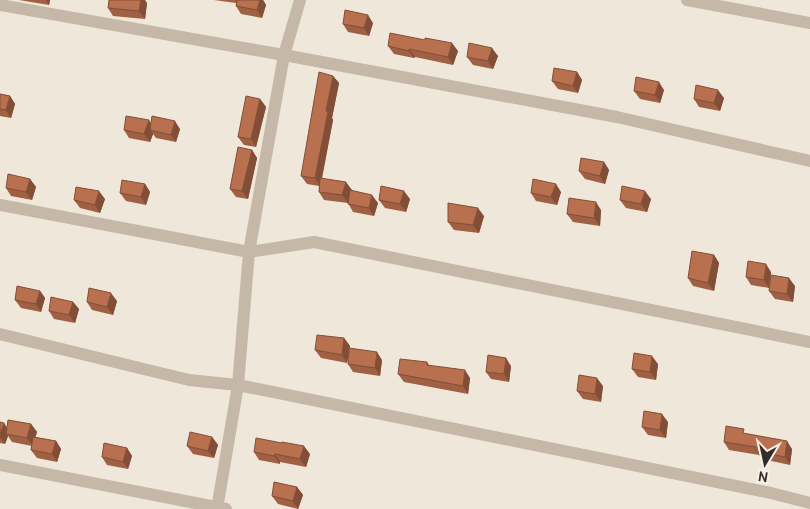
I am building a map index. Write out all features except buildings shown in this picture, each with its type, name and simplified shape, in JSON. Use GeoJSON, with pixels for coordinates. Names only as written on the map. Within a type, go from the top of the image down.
{"type":"FeatureCollection","features":[{"type":"Feature","properties":{"kind":"street"},"geometry":{"type":"LineString","coordinates":[[0,465],[220,508],[238,385],[249,252],[284,55],[300,0]]}},
{"type":"Feature","properties":{"kind":"street"},"geometry":{"type":"LineString","coordinates":[[687,0],[810,23]]}},
{"type":"Feature","properties":{"kind":"street"},"geometry":{"type":"LineString","coordinates":[[0,5],[284,55],[617,117],[810,161]]}},
{"type":"Feature","properties":{"kind":"street"},"geometry":{"type":"LineString","coordinates":[[0,206],[249,252],[314,242],[810,342]]}},
{"type":"Feature","properties":{"kind":"street"},"geometry":{"type":"LineString","coordinates":[[0,334],[189,380],[238,385],[742,487],[810,503]]}}]}
